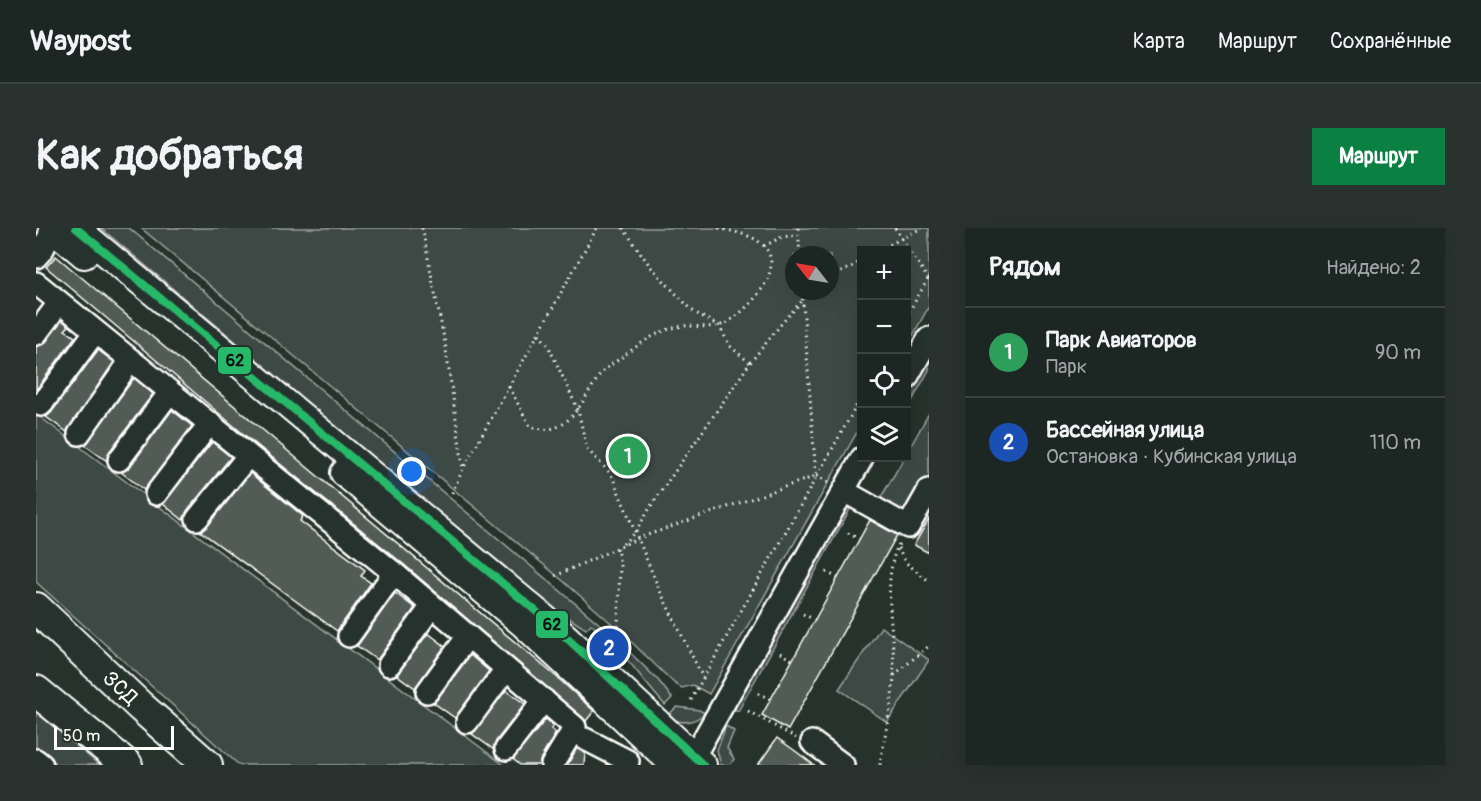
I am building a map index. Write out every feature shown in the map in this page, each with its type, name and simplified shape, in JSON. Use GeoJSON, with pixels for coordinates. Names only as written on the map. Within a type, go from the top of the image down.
{"type":"FeatureCollection","features":[{"type":"Feature","properties":{"kind":"highway","name":"ЗСД"},"geometry":{"type":"LineString","coordinates":[[36,608],[141,707],[207,765]]}},
{"type":"Feature","properties":{"kind":"highway"},"geometry":{"type":"LineString","coordinates":[[40,696],[127,765]]}},
{"type":"Feature","properties":{"kind":"main road"},"geometry":{"type":"LineString","coordinates":[[53,228],[690,763]]}},
{"type":"Feature","properties":{"kind":"main road"},"geometry":{"type":"LineString","coordinates":[[76,228],[555,627],[690,763]]}},
{"type":"Feature","properties":{"kind":"street"},"geometry":{"type":"LineString","coordinates":[[36,240],[53,228]]}},
{"type":"Feature","properties":{"kind":"street"},"geometry":{"type":"LineString","coordinates":[[36,257],[43,249],[53,228]]}},
{"type":"Feature","properties":{"kind":"street"},"geometry":{"type":"LineString","coordinates":[[36,283],[394,573],[575,727],[552,765]]}},
{"type":"Feature","properties":{"kind":"street"},"geometry":{"type":"LineString","coordinates":[[36,334],[59,303]]}},
{"type":"Feature","properties":{"kind":"street"},"geometry":{"type":"LineString","coordinates":[[41,405],[95,332]]}},
{"type":"Feature","properties":{"kind":"street"},"geometry":{"type":"LineString","coordinates":[[911,370],[929,338]]}},
{"type":"Feature","properties":{"kind":"street"},"geometry":{"type":"LineString","coordinates":[[79,434],[131,360]]}},
{"type":"Feature","properties":{"kind":"street"},"geometry":{"type":"LineString","coordinates":[[118,460],[170,392]]}},
{"type":"Feature","properties":{"kind":"street"},"geometry":{"type":"LineString","coordinates":[[156,494],[210,423]]}},
{"type":"Feature","properties":{"kind":"street"},"geometry":{"type":"LineString","coordinates":[[197,519],[248,456]]}},
{"type":"Feature","properties":{"kind":"street"},"geometry":{"type":"LineString","coordinates":[[690,763],[860,462]]}},
{"type":"Feature","properties":{"kind":"street"},"geometry":{"type":"LineString","coordinates":[[844,491],[908,527],[929,490]]}},
{"type":"Feature","properties":{"kind":"street"},"geometry":{"type":"LineString","coordinates":[[349,636],[394,573]]}},
{"type":"Feature","properties":{"kind":"street"},"geometry":{"type":"LineString","coordinates":[[389,665],[432,606]]}},
{"type":"Feature","properties":{"kind":"street"},"geometry":{"type":"LineString","coordinates":[[427,692],[468,636]]}},
{"type":"Feature","properties":{"kind":"street"},"geometry":{"type":"LineString","coordinates":[[466,722],[506,669]]}},
{"type":"Feature","properties":{"kind":"street"},"geometry":{"type":"LineString","coordinates":[[506,749],[544,700]]}},
{"type":"Feature","properties":{"kind":"street"},"geometry":{"type":"LineString","coordinates":[[585,739],[628,761],[627,765]]}},
{"type":"Feature","properties":{"kind":"street"},"geometry":{"type":"LineString","coordinates":[[812,742],[843,765]]}},
{"type":"Feature","properties":{"kind":"street"},"geometry":{"type":"LineString","coordinates":[[36,760],[42,765]]}},
{"type":"Feature","properties":{"kind":"path"},"geometry":{"type":"LineString","coordinates":[[422,228],[445,343],[463,469]]}},
{"type":"Feature","properties":{"kind":"path"},"geometry":{"type":"LineString","coordinates":[[452,493],[463,469],[597,228]]}},
{"type":"Feature","properties":{"kind":"path"},"geometry":{"type":"LineString","coordinates":[[624,228],[650,266],[694,312],[719,326],[730,346],[740,357],[750,363]]}},
{"type":"Feature","properties":{"kind":"path"},"geometry":{"type":"LineString","coordinates":[[509,387],[530,426],[546,430],[554,428],[564,423],[578,410],[602,373],[642,342],[679,327],[719,326],[735,317],[769,278],[771,266],[764,246],[749,236],[718,228]]}},
{"type":"Feature","properties":{"kind":"path"},"geometry":{"type":"LineString","coordinates":[[798,228],[799,246]]}},
{"type":"Feature","properties":{"kind":"path"},"geometry":{"type":"LineString","coordinates":[[895,228],[929,279],[911,309]]}},
{"type":"Feature","properties":{"kind":"path"},"geometry":{"type":"LineString","coordinates":[[912,234],[915,228]]}},
{"type":"Feature","properties":{"kind":"path"},"geometry":{"type":"LineString","coordinates":[[887,246],[922,228]]}},
{"type":"Feature","properties":{"kind":"path"},"geometry":{"type":"LineString","coordinates":[[764,246],[782,237],[798,235]]}},
{"type":"Feature","properties":{"kind":"path"},"geometry":{"type":"LineString","coordinates":[[839,273],[857,263]]}},
{"type":"Feature","properties":{"kind":"path"},"geometry":{"type":"LineString","coordinates":[[622,545],[636,531],[750,363],[801,300]]}},
{"type":"Feature","properties":{"kind":"path"},"geometry":{"type":"LineString","coordinates":[[803,300],[816,476]]}},
{"type":"Feature","properties":{"kind":"path"},"geometry":{"type":"LineString","coordinates":[[539,333],[548,345],[578,410],[587,449],[611,474],[659,589],[703,678]]}},
{"type":"Feature","properties":{"kind":"path"},"geometry":{"type":"LineString","coordinates":[[691,700],[857,403]]}},
{"type":"Feature","properties":{"kind":"path"},"geometry":{"type":"LineString","coordinates":[[555,576],[639,538],[816,476]]}},
{"type":"Feature","properties":{"kind":"path"},"geometry":{"type":"LineString","coordinates":[[880,765],[894,675],[890,602],[892,571],[898,547],[908,527]]}},
{"type":"Feature","properties":{"kind":"path"},"geometry":{"type":"LineString","coordinates":[[848,533],[859,539]]}},
{"type":"Feature","properties":{"kind":"path"},"geometry":{"type":"LineString","coordinates":[[898,547],[905,562],[929,581]]}},
{"type":"Feature","properties":{"kind":"path"},"geometry":{"type":"LineString","coordinates":[[614,631],[618,626],[620,566],[617,548]]}},
{"type":"Feature","properties":{"kind":"path"},"geometry":{"type":"LineString","coordinates":[[826,572],[838,578]]}},
{"type":"Feature","properties":{"kind":"path"},"geometry":{"type":"LineString","coordinates":[[803,614],[815,620]]}},
{"type":"Feature","properties":{"kind":"path"},"geometry":{"type":"LineString","coordinates":[[894,675],[929,646]]}},
{"type":"Feature","properties":{"kind":"path"},"geometry":{"type":"LineString","coordinates":[[780,654],[792,660]]}},
{"type":"Feature","properties":{"kind":"path"},"geometry":{"type":"LineString","coordinates":[[758,693],[770,699]]}},
{"type":"Feature","properties":{"kind":"path"},"geometry":{"type":"LineString","coordinates":[[748,711],[794,737],[812,742]]}},
{"type":"Feature","properties":{"kind":"shaded area"},"geometry":{"type":"Polygon","coordinates":[[[101,228],[129,228],[609,632],[604,636],[591,624],[586,629],[545,603],[101,228]]]}},
{"type":"Feature","properties":{"kind":"shaded area"},"geometry":{"type":"Polygon","coordinates":[[[141,228],[929,228],[929,306],[911,339],[911,246],[857,246],[857,432],[709,694],[693,685],[682,688],[675,684],[618,629],[141,228]]]}},
{"type":"Feature","properties":{"kind":"shaded area"},"geometry":{"type":"Polygon","coordinates":[[[929,357],[929,370],[911,403],[911,390],[929,357]]]}},
{"type":"Feature","properties":{"kind":"shaded area"},"geometry":{"type":"Polygon","coordinates":[[[929,413],[929,476],[907,514],[880,499],[902,462],[911,462],[911,446],[929,413]]]}},
{"type":"Feature","properties":{"kind":"shaded area"},"geometry":{"type":"Polygon","coordinates":[[[36,414],[504,765],[239,765],[36,582],[36,414]]]}},
{"type":"Feature","properties":{"kind":"shaded area"},"geometry":{"type":"Polygon","coordinates":[[[846,502],[854,502],[738,711],[732,708],[846,502]]]}},
{"type":"Feature","properties":{"kind":"shaded area"},"geometry":{"type":"Polygon","coordinates":[[[881,627],[929,660],[887,722],[839,689],[881,627]]]}},
{"type":"Feature","properties":{"kind":"shaded area"},"geometry":{"type":"Polygon","coordinates":[[[614,637],[658,680],[672,698],[665,705],[610,641],[614,637]]]}},
{"type":"Feature","properties":{"kind":"shaded area"},"geometry":{"type":"Polygon","coordinates":[[[677,707],[705,713],[691,721],[677,721],[667,716],[677,707]]]}},
{"type":"Feature","properties":{"kind":"shaded area"},"geometry":{"type":"Polygon","coordinates":[[[36,712],[99,765],[54,765],[36,750],[36,712]]]}},
{"type":"Feature","properties":{"kind":"shaded area"},"geometry":{"type":"Polygon","coordinates":[[[726,726],[734,731],[727,748],[734,759],[730,765],[721,765],[717,750],[726,726]]]}},
{"type":"Feature","properties":{"kind":"building"},"geometry":{"type":"Polygon","coordinates":[[[56,256],[559,679],[594,711],[586,721],[402,563],[247,437],[46,267],[56,256]]]}},
{"type":"Feature","properties":{"kind":"building"},"geometry":{"type":"Polygon","coordinates":[[[62,320],[69,326],[65,330],[75,337],[36,390],[36,347],[46,342],[62,320]]]}},
{"type":"Feature","properties":{"kind":"building"},"geometry":{"type":"Polygon","coordinates":[[[98,350],[114,362],[67,432],[46,417],[98,350]]]}},
{"type":"Feature","properties":{"kind":"building"},"geometry":{"type":"Polygon","coordinates":[[[134,378],[153,394],[109,452],[107,461],[85,445],[134,378]]]}},
{"type":"Feature","properties":{"kind":"building"},"geometry":{"type":"Polygon","coordinates":[[[172,410],[192,426],[144,490],[121,472],[129,468],[172,410]]]}},
{"type":"Feature","properties":{"kind":"building"},"geometry":{"type":"Polygon","coordinates":[[[212,442],[231,457],[187,511],[183,520],[163,504],[212,442]]]}},
{"type":"Feature","properties":{"kind":"building"},"geometry":{"type":"Polygon","coordinates":[[[250,473],[303,516],[300,521],[365,570],[361,576],[371,583],[337,631],[200,531],[207,527],[250,473]]]}},
{"type":"Feature","properties":{"kind":"building"},"geometry":{"type":"Polygon","coordinates":[[[929,519],[929,553],[914,545],[929,519]]]}},
{"type":"Feature","properties":{"kind":"building"},"geometry":{"type":"Polygon","coordinates":[[[870,520],[897,535],[788,730],[762,715],[870,520]]]}},
{"type":"Feature","properties":{"kind":"building"},"geometry":{"type":"Polygon","coordinates":[[[395,593],[415,608],[377,660],[357,646],[395,593]]]}},
{"type":"Feature","properties":{"kind":"building"},"geometry":{"type":"Polygon","coordinates":[[[428,633],[445,646],[415,688],[397,675],[428,633]]]}},
{"type":"Feature","properties":{"kind":"building"},"geometry":{"type":"Polygon","coordinates":[[[470,655],[489,671],[455,718],[434,703],[470,655]]]}},
{"type":"Feature","properties":{"kind":"building"},"geometry":{"type":"Polygon","coordinates":[[[506,690],[525,704],[496,741],[493,749],[472,734],[506,690]]]}},
{"type":"Feature","properties":{"kind":"building"},"geometry":{"type":"Polygon","coordinates":[[[546,719],[554,726],[551,729],[556,733],[539,765],[520,765],[513,759],[546,719]]]}},
{"type":"Feature","properties":{"kind":"building"},"geometry":{"type":"Polygon","coordinates":[[[777,738],[794,750],[814,765],[758,765],[777,738]]]}},
{"type":"Feature","properties":{"kind":"building"},"geometry":{"type":"Polygon","coordinates":[[[577,748],[585,753],[584,765],[567,765],[577,748]]]}},
{"type":"Feature","properties":{"kind":"transit line","name":"62"},"geometry":{"type":"LineString","coordinates":[[76,228],[555,627],[703,765]]}},
{"type":"Feature","properties":{"kind":"place","name":"Парк Авиаторов"},"geometry":{"type":"Point","coordinates":[628,456]}},
{"type":"Feature","properties":{"kind":"place","name":"Бассейная улица"},"geometry":{"type":"Point","coordinates":[609,648]}}]}
